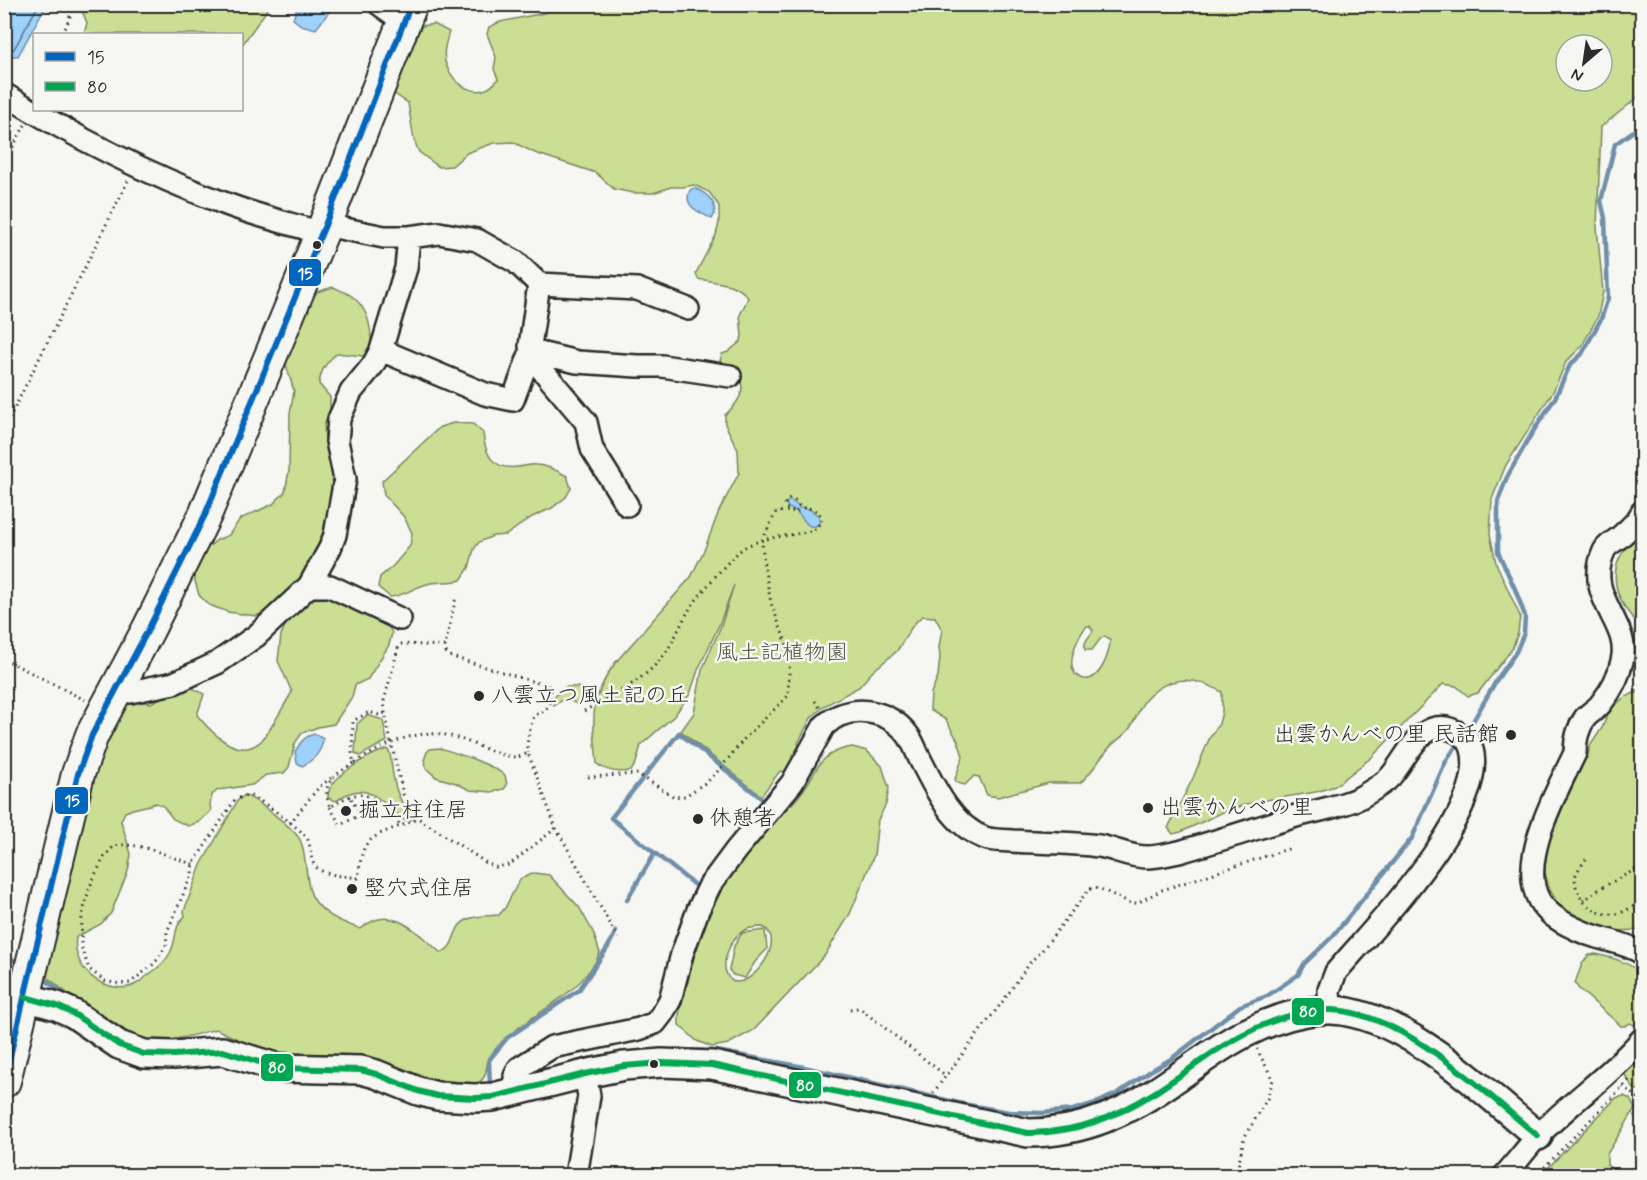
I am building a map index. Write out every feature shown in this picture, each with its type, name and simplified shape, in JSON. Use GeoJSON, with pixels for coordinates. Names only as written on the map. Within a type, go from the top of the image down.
{"type":"FeatureCollection","features":[{"type":"Feature","properties":{"kind":"highway"},"geometry":{"type":"LineString","coordinates":[[4,1081],[78,774],[92,735],[148,630],[205,515],[323,229],[407,14]]}},
{"type":"Feature","properties":{"kind":"main road"},"geometry":{"type":"LineString","coordinates":[[25,997],[57,1006],[74,1014],[119,1045],[144,1054],[223,1051],[279,1068],[361,1070],[437,1096],[475,1098],[518,1092],[624,1066],[662,1063],[712,1065],[1028,1133],[1074,1129],[1104,1119],[1161,1089],[1221,1047],[1248,1032],[1304,1012],[1330,1010],[1352,1012],[1376,1019],[1407,1035],[1467,1078],[1538,1136]]}},
{"type":"Feature","properties":{"kind":"street"},"geometry":{"type":"LineString","coordinates":[[379,4],[407,14]]}},
{"type":"Feature","properties":{"kind":"street"},"geometry":{"type":"LineString","coordinates":[[4,94],[136,166],[222,203],[323,229],[384,237],[409,237],[439,232],[477,240],[516,262],[539,284],[637,289],[688,309]]}},
{"type":"Feature","properties":{"kind":"street"},"geometry":{"type":"LineString","coordinates":[[111,698],[174,683],[217,663],[256,636],[309,586],[335,535],[344,490],[345,479],[337,441],[339,419],[351,392],[373,365],[381,350],[406,268],[409,237]]}},
{"type":"Feature","properties":{"kind":"street"},"geometry":{"type":"LineString","coordinates":[[381,350],[485,394],[513,400],[531,351],[539,284]]}},
{"type":"Feature","properties":{"kind":"street"},"geometry":{"type":"LineString","coordinates":[[531,351],[577,362],[662,366],[730,376]]}},
{"type":"Feature","properties":{"kind":"street"},"geometry":{"type":"LineString","coordinates":[[531,351],[533,359],[586,422],[592,449],[627,505]]}},
{"type":"Feature","properties":{"kind":"street"},"geometry":{"type":"LineString","coordinates":[[1642,512],[1621,536],[1605,548],[1600,564],[1602,596],[1619,630],[1624,647],[1622,662],[1601,705],[1585,719],[1575,739],[1575,753],[1539,835],[1533,874],[1538,899],[1562,922],[1594,936],[1627,944],[1642,953]]}},
{"type":"Feature","properties":{"kind":"street"},"geometry":{"type":"LineString","coordinates":[[309,586],[330,586],[400,619]]}},
{"type":"Feature","properties":{"kind":"street"},"geometry":{"type":"LineString","coordinates":[[518,1092],[514,1076],[519,1068],[552,1047],[639,1029],[655,1023],[670,1000],[686,943],[710,885],[792,783],[824,726],[831,719],[842,714],[865,711],[876,713],[893,722],[908,735],[932,784],[953,815],[969,829],[986,839],[1100,846],[1129,856],[1150,857],[1179,852],[1359,798],[1389,779],[1418,738],[1433,729],[1444,727],[1453,729],[1467,738],[1473,754],[1473,776],[1456,818],[1436,851],[1412,882],[1335,972],[1329,990],[1330,1010]]}},
{"type":"Feature","properties":{"kind":"street"},"geometry":{"type":"LineString","coordinates":[[1504,1176],[1538,1136],[1627,1057],[1642,1039]]}},
{"type":"Feature","properties":{"kind":"street"},"geometry":{"type":"LineString","coordinates":[[576,1176],[589,1096],[585,1074]]}},
{"type":"Feature","properties":{"kind":"path"},"geometry":{"type":"LineString","coordinates":[[63,33],[75,4]]}},
{"type":"Feature","properties":{"kind":"path"},"geometry":{"type":"LineString","coordinates":[[1636,108],[1642,123]]}},
{"type":"Feature","properties":{"kind":"path"},"geometry":{"type":"LineString","coordinates":[[4,163],[30,110]]}},
{"type":"Feature","properties":{"kind":"path"},"geometry":{"type":"LineString","coordinates":[[4,429],[136,166]]}},
{"type":"Feature","properties":{"kind":"path"},"geometry":{"type":"LineString","coordinates":[[790,511],[785,504],[789,499],[795,501],[800,507]]}},
{"type":"Feature","properties":{"kind":"path"},"geometry":{"type":"LineString","coordinates":[[588,777],[641,775],[674,796],[680,797],[708,781],[788,696],[790,653],[771,603],[762,541],[776,512],[796,513],[800,507]]}},
{"type":"Feature","properties":{"kind":"path"},"geometry":{"type":"LineString","coordinates":[[584,711],[648,673],[663,657],[689,609],[735,554],[747,546],[762,541],[816,529],[822,519],[820,514],[809,507],[800,507]]}},
{"type":"Feature","properties":{"kind":"path"},"geometry":{"type":"LineString","coordinates":[[456,597],[445,646],[449,656],[548,686],[551,689],[552,696],[548,709],[534,716],[526,739],[528,753],[556,828],[618,938]]}},
{"type":"Feature","properties":{"kind":"path"},"geometry":{"type":"LineString","coordinates":[[445,646],[399,645],[384,701],[403,794],[418,818],[496,867],[509,865],[556,828]]}},
{"type":"Feature","properties":{"kind":"path"},"geometry":{"type":"LineString","coordinates":[[4,659],[111,698]]}},
{"type":"Feature","properties":{"kind":"path"},"geometry":{"type":"LineString","coordinates":[[354,763],[352,755],[353,721],[369,712],[379,715],[385,713]]}},
{"type":"Feature","properties":{"kind":"path"},"geometry":{"type":"LineString","coordinates":[[290,823],[319,787],[331,777],[391,742],[425,734],[440,734],[516,757],[528,753]]}},
{"type":"Feature","properties":{"kind":"path"},"geometry":{"type":"LineString","coordinates":[[331,777],[326,791],[330,807],[340,825],[360,815],[350,796]]}},
{"type":"Feature","properties":{"kind":"path"},"geometry":{"type":"LineString","coordinates":[[330,807],[350,796],[360,795],[373,798],[401,826]]}},
{"type":"Feature","properties":{"kind":"path"},"geometry":{"type":"LineString","coordinates":[[194,864],[134,845],[114,846],[105,856],[96,873],[82,916],[81,946],[88,969],[105,981],[120,984],[130,983],[154,963],[166,946],[167,933],[194,864],[234,801],[242,796],[252,796],[305,836],[314,865],[318,869],[358,878],[361,857],[366,844],[418,818]]}},
{"type":"Feature","properties":{"kind":"path"},"geometry":{"type":"LineString","coordinates":[[935,1090],[1032,960],[1040,953],[1089,889],[1098,888],[1131,903],[1137,903],[1162,890],[1291,848]]}},
{"type":"Feature","properties":{"kind":"path"},"geometry":{"type":"LineString","coordinates":[[1586,859],[1575,879],[1586,905],[1596,911],[1617,914],[1642,902]]}},
{"type":"Feature","properties":{"kind":"path"},"geometry":{"type":"LineString","coordinates":[[1583,901],[1601,888],[1642,866]]}},
{"type":"Feature","properties":{"kind":"path"},"geometry":{"type":"LineString","coordinates":[[850,1009],[862,1010],[946,1076]]}},
{"type":"Feature","properties":{"kind":"path"},"geometry":{"type":"LineString","coordinates":[[1236,1176],[1244,1138],[1267,1099],[1273,1080],[1248,1032]]}},
{"type":"Feature","properties":{"kind":"path"},"geometry":{"type":"LineString","coordinates":[[1536,1176],[1623,1086],[1642,1101]]}},
{"type":"Feature","properties":{"kind":"green space"},"geometry":{"type":"Polygon","coordinates":[[[83,4],[267,4],[269,7],[243,44],[243,33],[84,33],[87,23],[81,8],[83,4]]]}},
{"type":"Feature","properties":{"kind":"green space","name":"風土記植物園"},"geometry":{"type":"Polygon","coordinates":[[[562,5],[1642,5],[1642,94],[1601,127],[1597,226],[1603,292],[1598,316],[1582,346],[1566,362],[1553,392],[1506,465],[1492,499],[1490,534],[1496,563],[1520,616],[1518,633],[1512,649],[1478,693],[1468,696],[1456,686],[1443,684],[1372,757],[1335,786],[1316,792],[1254,802],[1223,812],[1173,834],[1168,828],[1210,737],[1219,724],[1222,712],[1222,692],[1192,681],[1182,680],[1164,685],[1146,699],[1128,731],[1110,747],[1080,783],[1049,783],[998,797],[987,795],[979,777],[974,776],[965,785],[957,783],[955,779],[963,756],[958,741],[946,720],[930,710],[931,693],[938,676],[942,630],[935,617],[922,616],[913,625],[897,651],[873,671],[859,687],[824,706],[811,718],[798,743],[800,750],[786,772],[780,771],[761,796],[681,731],[694,713],[702,670],[721,626],[734,585],[690,694],[674,716],[641,745],[631,771],[613,771],[601,767],[597,764],[594,723],[594,711],[600,689],[615,663],[691,577],[719,511],[739,473],[738,450],[725,424],[725,415],[739,398],[741,382],[720,361],[722,354],[741,341],[740,315],[748,298],[733,286],[698,279],[696,273],[716,235],[719,206],[709,192],[694,185],[671,187],[653,193],[633,193],[614,189],[596,173],[535,153],[513,142],[494,143],[467,153],[452,166],[439,167],[419,152],[414,140],[408,103],[393,93],[405,53],[422,26],[434,24],[449,32],[444,54],[448,70],[453,77],[467,88],[475,91],[483,90],[498,79],[494,69],[496,57],[487,34],[489,27],[500,22],[544,13],[562,5]],[[1090,626],[1083,631],[1073,654],[1073,670],[1077,676],[1084,679],[1090,679],[1100,671],[1110,644],[1110,639],[1105,636],[1092,650],[1085,650],[1086,642],[1093,631],[1090,626]]]}},
{"type":"Feature","properties":{"kind":"green space"},"geometry":{"type":"Polygon","coordinates":[[[333,287],[352,296],[359,303],[369,322],[371,343],[370,350],[363,356],[337,353],[321,374],[319,384],[330,397],[330,413],[324,425],[325,440],[339,483],[329,529],[306,574],[275,607],[256,616],[228,612],[209,605],[199,595],[194,568],[202,552],[217,540],[229,535],[240,519],[273,504],[285,492],[289,471],[290,413],[294,391],[284,358],[307,304],[317,292],[333,287]]]}},
{"type":"Feature","properties":{"kind":"green space"},"geometry":{"type":"Polygon","coordinates":[[[453,423],[473,424],[483,433],[488,454],[496,463],[509,467],[540,465],[548,467],[567,476],[571,488],[566,497],[552,508],[532,517],[506,535],[493,536],[479,542],[474,549],[469,568],[461,580],[431,583],[390,597],[378,587],[380,577],[410,546],[412,533],[404,517],[384,495],[382,481],[440,427],[453,423]]]}},
{"type":"Feature","properties":{"kind":"green space"},"geometry":{"type":"Polygon","coordinates":[[[1642,533],[1642,628],[1623,604],[1615,579],[1616,567],[1621,555],[1629,544],[1642,533]]]}},
{"type":"Feature","properties":{"kind":"green space"},"geometry":{"type":"Polygon","coordinates":[[[313,591],[330,593],[386,622],[392,633],[389,645],[368,679],[355,685],[352,697],[334,724],[302,733],[295,743],[289,767],[284,773],[266,775],[252,785],[218,790],[212,795],[211,811],[199,822],[188,826],[173,819],[163,806],[156,803],[125,812],[121,821],[131,854],[128,871],[111,913],[101,924],[76,937],[77,955],[90,976],[109,986],[123,988],[136,984],[162,964],[172,948],[178,925],[185,916],[184,911],[201,865],[238,800],[245,795],[276,816],[298,837],[304,853],[312,896],[329,915],[361,929],[372,921],[383,918],[393,919],[414,930],[441,953],[449,948],[457,929],[468,919],[499,915],[520,879],[534,873],[549,875],[579,907],[593,932],[600,953],[581,981],[569,992],[498,1046],[489,1058],[485,1076],[477,1084],[422,1078],[381,1060],[271,1051],[216,1029],[168,1040],[139,1039],[105,1022],[47,977],[43,964],[77,796],[120,699],[151,703],[187,685],[204,694],[197,715],[210,729],[226,743],[235,747],[253,746],[266,736],[292,692],[278,661],[281,635],[293,607],[313,591]]]}},
{"type":"Feature","properties":{"kind":"green space"},"geometry":{"type":"Polygon","coordinates":[[[566,687],[577,687],[583,690],[586,701],[578,705],[566,698],[554,705],[555,696],[566,687]]]}},
{"type":"Feature","properties":{"kind":"green space"},"geometry":{"type":"Polygon","coordinates":[[[1642,689],[1642,930],[1612,931],[1573,917],[1561,909],[1549,888],[1544,869],[1549,834],[1578,769],[1588,756],[1590,746],[1602,728],[1609,711],[1622,699],[1642,689]]]}},
{"type":"Feature","properties":{"kind":"green space"},"geometry":{"type":"Polygon","coordinates":[[[367,715],[383,720],[387,741],[360,756],[355,753],[357,724],[367,715]]]}},
{"type":"Feature","properties":{"kind":"green space"},"geometry":{"type":"Polygon","coordinates":[[[852,747],[867,751],[882,766],[889,788],[886,804],[878,820],[874,855],[850,914],[825,955],[754,1030],[728,1044],[712,1047],[697,1041],[679,1025],[679,1012],[701,936],[718,896],[756,840],[798,797],[824,759],[840,750],[852,747]],[[763,927],[749,928],[740,933],[726,956],[727,975],[734,981],[742,981],[752,976],[768,956],[771,945],[770,934],[763,927]]]}},
{"type":"Feature","properties":{"kind":"green space"},"geometry":{"type":"Polygon","coordinates":[[[440,748],[498,770],[505,775],[507,785],[504,789],[492,792],[470,790],[436,777],[427,769],[424,760],[430,749],[440,748]]]}},
{"type":"Feature","properties":{"kind":"green space"},"geometry":{"type":"Polygon","coordinates":[[[387,749],[390,753],[393,778],[398,793],[411,815],[411,820],[404,820],[380,800],[365,792],[356,791],[336,801],[328,798],[329,790],[341,775],[370,756],[387,749]]]}},
{"type":"Feature","properties":{"kind":"green space"},"geometry":{"type":"Polygon","coordinates":[[[765,930],[767,949],[745,978],[733,975],[729,970],[734,946],[742,933],[765,930]]]}},
{"type":"Feature","properties":{"kind":"green space"},"geometry":{"type":"Polygon","coordinates":[[[1596,954],[1627,964],[1642,975],[1642,1023],[1639,1027],[1630,1023],[1621,1026],[1575,983],[1582,964],[1589,955],[1596,954]]]}},
{"type":"Feature","properties":{"kind":"green space"},"geometry":{"type":"Polygon","coordinates":[[[1642,1050],[1642,1091],[1634,1089],[1625,1075],[1626,1068],[1642,1050]]]}},
{"type":"Feature","properties":{"kind":"green space"},"geometry":{"type":"Polygon","coordinates":[[[1624,1096],[1630,1099],[1635,1109],[1607,1154],[1607,1165],[1619,1175],[1544,1175],[1548,1168],[1616,1098],[1624,1096]]]}},
{"type":"Feature","properties":{"kind":"water"},"geometry":{"type":"Polygon","coordinates":[[[4,5],[46,5],[18,56],[5,56],[4,5]]]}},
{"type":"Feature","properties":{"kind":"water"},"geometry":{"type":"Polygon","coordinates":[[[298,5],[329,5],[332,8],[316,29],[301,25],[293,19],[298,5]]]}},
{"type":"Feature","properties":{"kind":"water"},"geometry":{"type":"Polygon","coordinates":[[[694,188],[704,193],[714,204],[712,219],[690,205],[688,196],[690,190],[694,188]]]}},
{"type":"Feature","properties":{"kind":"water"},"geometry":{"type":"Polygon","coordinates":[[[790,500],[799,508],[809,509],[819,516],[819,524],[814,527],[808,525],[796,511],[788,508],[786,503],[790,500]]]}},
{"type":"Feature","properties":{"kind":"water"},"geometry":{"type":"Polygon","coordinates":[[[315,734],[323,739],[321,748],[313,759],[302,766],[297,763],[295,752],[305,738],[315,734]]]}},
{"type":"Feature","properties":{"kind":"waterway"},"geometry":{"type":"LineString","coordinates":[[1472,723],[1516,652],[1524,633],[1525,616],[1498,552],[1498,501],[1507,477],[1555,398],[1570,365],[1582,354],[1601,319],[1608,298],[1605,218],[1601,201],[1615,144],[1642,125]]}},
{"type":"Feature","properties":{"kind":"waterway"},"geometry":{"type":"LineString","coordinates":[[679,733],[765,801],[697,887],[611,818],[679,733]]}},
{"type":"Feature","properties":{"kind":"waterway"},"geometry":{"type":"LineString","coordinates":[[656,1050],[717,1051],[804,1067],[963,1104],[1009,1112],[1042,1113],[1073,1110],[1099,1102],[1118,1093],[1171,1059],[1240,1006],[1267,996],[1298,975],[1304,964],[1333,936],[1412,838],[1446,761],[1459,742]]}},
{"type":"Feature","properties":{"kind":"waterway"},"geometry":{"type":"LineString","coordinates":[[627,900],[654,854]]}},
{"type":"Feature","properties":{"kind":"waterway"},"geometry":{"type":"LineString","coordinates":[[490,1088],[489,1060],[507,1038],[579,990],[616,931]]}},
{"type":"Feature","properties":{"kind":"waterway"},"geometry":{"type":"LineString","coordinates":[[4,955],[21,964]]}},
{"type":"Feature","properties":{"kind":"waterway"},"geometry":{"type":"LineString","coordinates":[[41,976],[70,999]]}},
{"type":"Feature","properties":{"kind":"waterway"},"geometry":{"type":"LineString","coordinates":[[553,1069],[612,1055]]}},
{"type":"Feature","properties":{"kind":"transit line","name":"15"},"geometry":{"type":"LineString","coordinates":[[4,1081],[78,774],[92,735],[148,630],[205,515],[325,225],[411,4]]}},
{"type":"Feature","properties":{"kind":"transit line","name":"80"},"geometry":{"type":"LineString","coordinates":[[25,997],[57,1006],[74,1014],[119,1045],[144,1054],[174,1055],[223,1051],[279,1068],[361,1070],[437,1096],[493,1097],[624,1066],[662,1063],[712,1065],[1028,1133],[1068,1129],[1106,1118],[1158,1091],[1220,1048],[1248,1032],[1288,1016],[1310,1011],[1331,1010],[1359,1014],[1414,1039],[1468,1077],[1538,1136]]}},
{"type":"Feature","properties":{"kind":"place","name":"八雲立つ風土記の丘"},"geometry":{"type":"Point","coordinates":[479,696]}},
{"type":"Feature","properties":{"kind":"place","name":"出雲かんべの里 民話館"},"geometry":{"type":"Point","coordinates":[1511,735]}},
{"type":"Feature","properties":{"kind":"place","name":"出雲かんべの里"},"geometry":{"type":"Point","coordinates":[1148,808]}},
{"type":"Feature","properties":{"kind":"place","name":"掘立柱住居"},"geometry":{"type":"Point","coordinates":[346,811]}},
{"type":"Feature","properties":{"kind":"place","name":"休憩者"},"geometry":{"type":"Point","coordinates":[698,819]}},
{"type":"Feature","properties":{"kind":"place","name":"竪穴式住居"},"geometry":{"type":"Point","coordinates":[352,889]}}]}
